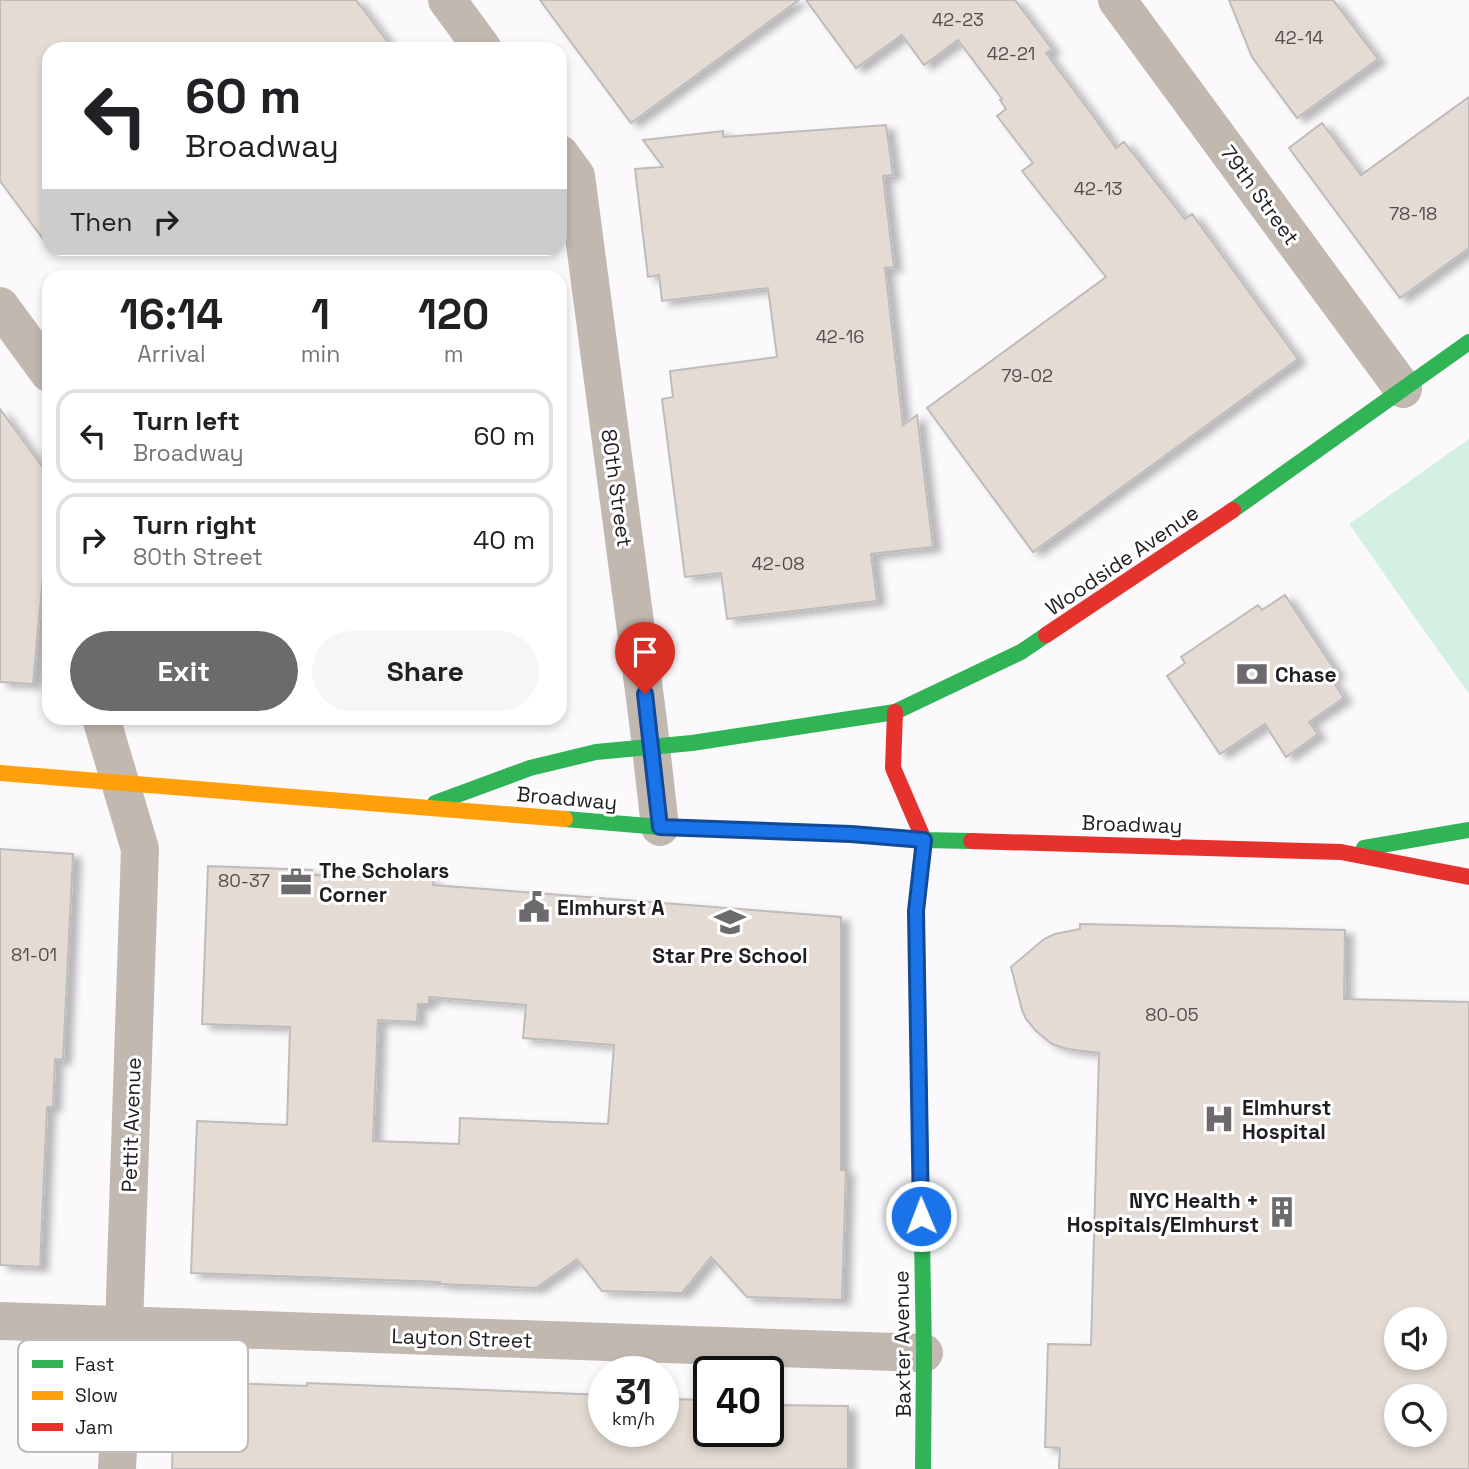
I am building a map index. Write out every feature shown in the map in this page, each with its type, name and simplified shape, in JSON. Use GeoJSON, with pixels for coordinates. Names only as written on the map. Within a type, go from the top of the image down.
{"type":"FeatureCollection","features":[{"type":"Feature","properties":{"kind":"street"},"geometry":{"type":"LineString","coordinates":[[447,0],[478,42]]}},
{"type":"Feature","properties":{"kind":"street","name":"79th Street"},"geometry":{"type":"LineString","coordinates":[[1117,0],[1403,389]]}},
{"type":"Feature","properties":{"kind":"street","name":"80th Street"},"geometry":{"type":"LineString","coordinates":[[567,164],[576,176],[660,827]]}},
{"type":"Feature","properties":{"kind":"street"},"geometry":{"type":"LineString","coordinates":[[0,306],[42,363]]}},
{"type":"Feature","properties":{"kind":"street","name":"Woodside Avenue"},"geometry":{"type":"LineString","coordinates":[[423,807],[530,768],[596,752],[651,748],[895,712],[1021,652],[1256,495],[1469,342]]}},
{"type":"Feature","properties":{"kind":"street"},"geometry":{"type":"LineString","coordinates":[[895,712],[893,768],[924,840]]}},
{"type":"Feature","properties":{"kind":"street","name":"Pettit Avenue"},"geometry":{"type":"LineString","coordinates":[[103,725],[140,849],[123,1340]]}},
{"type":"Feature","properties":{"kind":"street","name":"Broadway"},"geometry":{"type":"LineString","coordinates":[[0,773],[660,827],[851,834],[924,840],[1341,852],[1469,877]]}},
{"type":"Feature","properties":{"kind":"street","name":"Broadway"},"geometry":{"type":"LineString","coordinates":[[1341,852],[1469,830]]}},
{"type":"Feature","properties":{"kind":"street","name":"Baxter Avenue"},"geometry":{"type":"LineString","coordinates":[[923,1469],[924,1353],[916,911],[924,840]]}},
{"type":"Feature","properties":{"kind":"street","name":"Layton Street"},"geometry":{"type":"LineString","coordinates":[[0,1321],[924,1353]]}},
{"type":"Feature","properties":{"kind":"green space"},"geometry":{"type":"Polygon","coordinates":[[[1469,439],[1469,694],[1349,524],[1469,439]]]}},
{"type":"Feature","properties":{"kind":"building"},"geometry":{"type":"Polygon","coordinates":[[[0,0],[356,0],[388,42],[42,42],[42,238],[0,181],[0,0]]]}},
{"type":"Feature","properties":{"kind":"building"},"geometry":{"type":"Polygon","coordinates":[[[540,0],[799,0],[631,123],[540,0]]]}},
{"type":"Feature","properties":{"kind":"building"},"geometry":{"type":"Polygon","coordinates":[[[806,0],[1015,0],[1052,49],[1046,53],[1116,148],[1124,142],[1185,219],[1192,214],[1298,359],[1033,552],[927,408],[1106,277],[1022,171],[1033,163],[997,116],[1006,109],[1000,100],[1002,99],[958,40],[924,65],[902,35],[856,68],[806,0]]]}},
{"type":"Feature","properties":{"kind":"building"},"geometry":{"type":"Polygon","coordinates":[[[1229,0],[1333,0],[1378,59],[1297,118],[1252,57],[1229,0]]]}},
{"type":"Feature","properties":{"kind":"building"},"geometry":{"type":"Polygon","coordinates":[[[1469,97],[1469,248],[1400,298],[1289,148],[1322,123],[1361,175],[1469,97]]]}},
{"type":"Feature","properties":{"kind":"building"},"geometry":{"type":"Polygon","coordinates":[[[886,125],[893,175],[883,176],[894,267],[885,268],[903,425],[917,415],[933,547],[871,554],[877,601],[727,619],[721,573],[685,577],[662,399],[673,397],[670,371],[777,357],[768,288],[662,301],[659,275],[648,277],[635,169],[663,167],[643,140],[723,131],[723,137],[886,125]]]}},
{"type":"Feature","properties":{"kind":"building"},"geometry":{"type":"Polygon","coordinates":[[[0,409],[42,466],[42,588],[33,684],[0,682],[0,409]]]}},
{"type":"Feature","properties":{"kind":"building","name":"Chase"},"geometry":{"type":"Polygon","coordinates":[[[1285,595],[1337,673],[1330,677],[1344,698],[1309,722],[1318,734],[1286,757],[1265,724],[1220,754],[1167,676],[1185,663],[1181,657],[1258,605],[1262,610],[1285,595]]]}},
{"type":"Feature","properties":{"kind":"building"},"geometry":{"type":"Polygon","coordinates":[[[0,849],[73,854],[63,1060],[55,1059],[53,1107],[47,1107],[40,1267],[0,1265],[0,849]]]}},
{"type":"Feature","properties":{"kind":"building"},"geometry":{"type":"Polygon","coordinates":[[[208,866],[312,870],[312,875],[434,880],[433,885],[841,917],[841,1170],[846,1170],[842,1300],[747,1297],[711,1257],[682,1293],[602,1291],[577,1259],[536,1288],[191,1273],[197,1121],[287,1125],[290,1027],[202,1024],[208,866]],[[429,997],[429,1004],[418,1004],[417,1022],[378,1020],[373,1141],[459,1144],[460,1118],[608,1124],[614,1045],[523,1038],[526,1005],[429,997]]]}},
{"type":"Feature","properties":{"kind":"building","name":"Elmhurst Hospital"},"geometry":{"type":"Polygon","coordinates":[[[1080,924],[1345,930],[1344,999],[1469,1002],[1469,1469],[1059,1469],[1060,1448],[1045,1447],[1048,1344],[1091,1345],[1099,1053],[1052,1044],[1036,1031],[1022,1010],[1011,967],[1044,939],[1080,929],[1080,924]]]}},
{"type":"Feature","properties":{"kind":"building"},"geometry":{"type":"Polygon","coordinates":[[[307,1383],[588,1394],[588,1447],[679,1447],[679,1399],[693,1400],[693,1447],[784,1447],[784,1405],[848,1406],[848,1469],[172,1469],[173,1452],[248,1452],[248,1384],[307,1386],[307,1383]]]}},
{"type":"Feature","properties":{"kind":"traffic: fast"},"geometry":{"type":"LineString","coordinates":[[1233,510],[1469,342]]}},
{"type":"Feature","properties":{"kind":"traffic: fast"},"geometry":{"type":"LineString","coordinates":[[435,803],[530,768],[596,752],[692,743],[895,712],[1021,652],[1046,635]]}},
{"type":"Feature","properties":{"kind":"traffic: fast"},"geometry":{"type":"LineString","coordinates":[[565,819],[660,827],[971,841]]}},
{"type":"Feature","properties":{"kind":"traffic: fast"},"geometry":{"type":"LineString","coordinates":[[1364,848],[1469,830]]}},
{"type":"Feature","properties":{"kind":"traffic: fast"},"geometry":{"type":"LineString","coordinates":[[917,950],[924,1353],[923,1469]]}},
{"type":"Feature","properties":{"kind":"traffic: slow"},"geometry":{"type":"LineString","coordinates":[[0,773],[565,819]]}},
{"type":"Feature","properties":{"kind":"traffic: jam"},"geometry":{"type":"LineString","coordinates":[[1046,635],[1233,510]]}},
{"type":"Feature","properties":{"kind":"traffic: jam"},"geometry":{"type":"LineString","coordinates":[[895,712],[893,768],[924,840],[916,911],[917,950]]}},
{"type":"Feature","properties":{"kind":"traffic: jam"},"geometry":{"type":"LineString","coordinates":[[971,841],[1341,852],[1469,877]]}},
{"type":"Feature","properties":{"kind":"place","name":"Chase"},"geometry":{"type":"Point","coordinates":[1252,674]}},
{"type":"Feature","properties":{"kind":"place","name":"The Scholars Corner"},"geometry":{"type":"Point","coordinates":[296,882]}},
{"type":"Feature","properties":{"kind":"place","name":"Elmhurst A"},"geometry":{"type":"Point","coordinates":[534,907]}},
{"type":"Feature","properties":{"kind":"place","name":"Star Pre School"},"geometry":{"type":"Point","coordinates":[730,922]}},
{"type":"Feature","properties":{"kind":"place","name":"Elmhurst Hospital"},"geometry":{"type":"Point","coordinates":[1219,1119]}},
{"type":"Feature","properties":{"kind":"place","name":"NYC Health + Hospitals/Elmhurst"},"geometry":{"type":"Point","coordinates":[1282,1212]}},
{"type":"Feature","properties":{"kind":"route"},"geometry":{"type":"LineString","coordinates":[[645,694],[660,827],[851,834],[924,840],[916,911],[921,1216]]}}]}
